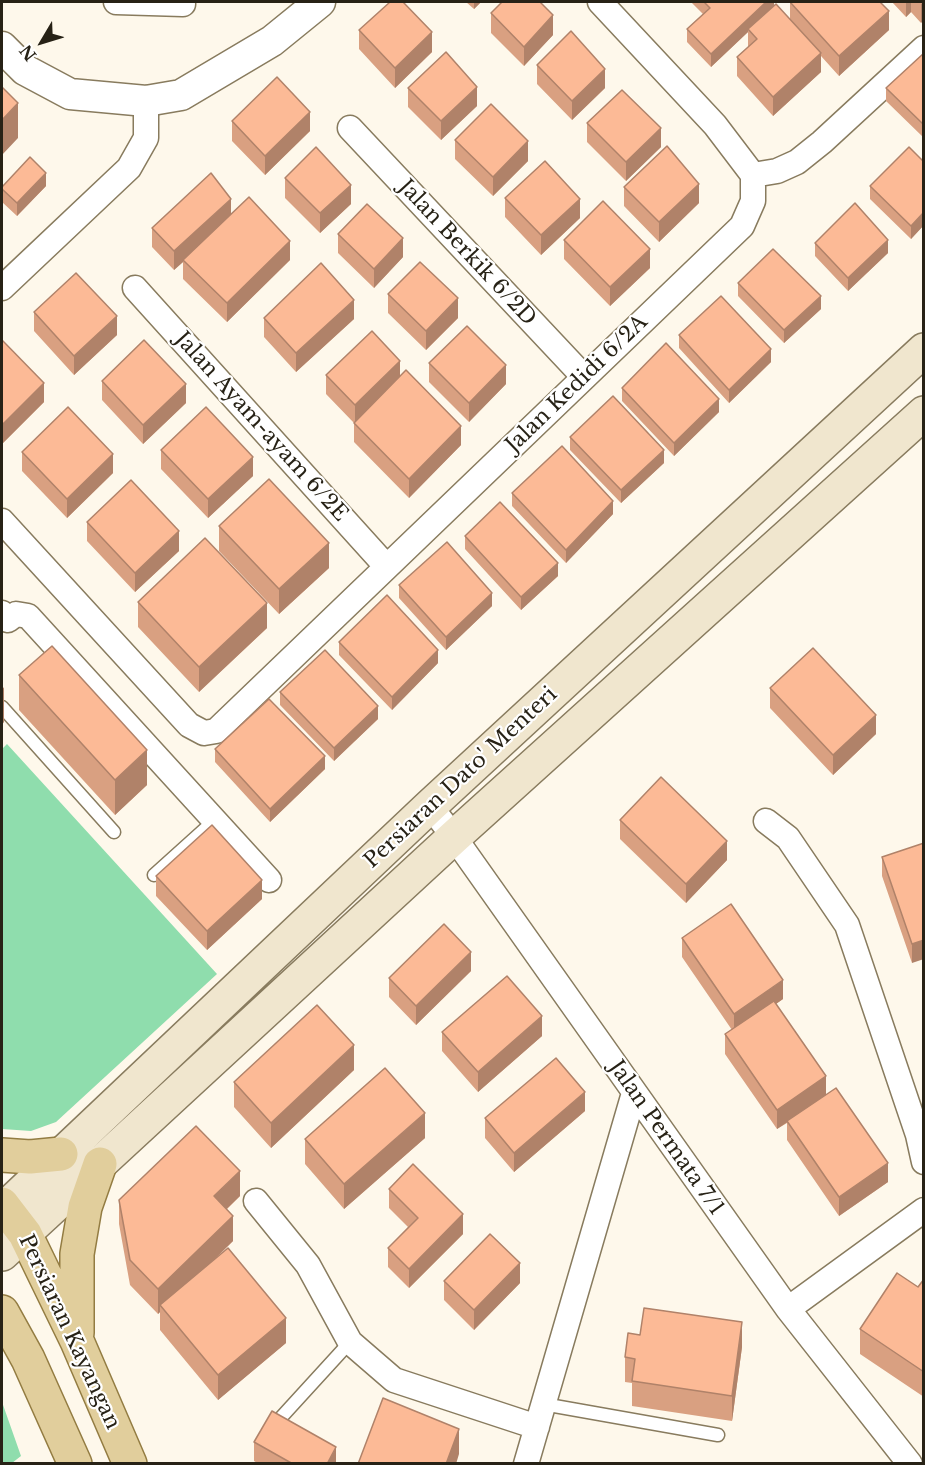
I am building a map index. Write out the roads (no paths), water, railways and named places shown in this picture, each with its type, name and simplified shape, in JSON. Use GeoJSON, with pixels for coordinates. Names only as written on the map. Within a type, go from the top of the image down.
{"type":"FeatureCollection","features":[{"type":"Feature","properties":{"kind":"main road","name":"Persiaran Dato' Menteri"},"geometry":{"type":"LineString","coordinates":[[3,1207],[430,806],[924,350]]}},
{"type":"Feature","properties":{"kind":"main road","name":"Persiaran Dato' Menteri"},"geometry":{"type":"LineString","coordinates":[[13,1244],[454,837],[924,413]]}},
{"type":"Feature","properties":{"kind":"main road"},"geometry":{"type":"LineString","coordinates":[[2,1155],[30,1157],[61,1154]]}},
{"type":"Feature","properties":{"kind":"main road"},"geometry":{"type":"LineString","coordinates":[[77,1341],[77,1254],[85,1207],[100,1164]]}},
{"type":"Feature","properties":{"kind":"main road","name":"Persiaran Kayangan"},"geometry":{"type":"LineString","coordinates":[[3,1207],[13,1244],[77,1341],[130,1464]]}},
{"type":"Feature","properties":{"kind":"main road"},"geometry":{"type":"LineString","coordinates":[[2,1312],[28,1359],[75,1464]]}},
{"type":"Feature","properties":{"kind":"street"},"geometry":{"type":"LineString","coordinates":[[116,2],[184,2]]}},
{"type":"Feature","properties":{"kind":"street"},"geometry":{"type":"LineString","coordinates":[[2,47],[26,70],[70,94],[146,101],[182,95],[273,41],[320,2]]}},
{"type":"Feature","properties":{"kind":"street"},"geometry":{"type":"LineString","coordinates":[[601,2],[715,125],[753,175],[777,171],[797,162],[822,142],[924,48]]}},
{"type":"Feature","properties":{"kind":"street"},"geometry":{"type":"LineString","coordinates":[[5,279],[129,168],[146,138],[146,101]]}},
{"type":"Feature","properties":{"kind":"street","name":"Jalan Berkik 6/2D"},"geometry":{"type":"LineString","coordinates":[[350,128],[584,377]]}},
{"type":"Feature","properties":{"kind":"street","name":"Jalan Kedidi 6/2A"},"geometry":{"type":"LineString","coordinates":[[2,521],[189,725],[204,733],[216,731],[742,226],[753,201],[753,175]]}},
{"type":"Feature","properties":{"kind":"street","name":"Jalan Ayam-ayam 6/2E"},"geometry":{"type":"LineString","coordinates":[[135,288],[386,566]]}},
{"type":"Feature","properties":{"kind":"street"},"geometry":{"type":"LineString","coordinates":[[4,619],[16,614],[28,616],[269,880]]}},
{"type":"Feature","properties":{"kind":"street","name":"Jalan Permata 7/1"},"geometry":{"type":"LineString","coordinates":[[430,806],[788,1309],[910,1464]]}},
{"type":"Feature","properties":{"kind":"street"},"geometry":{"type":"LineString","coordinates":[[766,821],[788,838],[847,925],[918,1135],[924,1162]]}},
{"type":"Feature","properties":{"kind":"street"},"geometry":{"type":"LineString","coordinates":[[526,1464],[634,1093]]}},
{"type":"Feature","properties":{"kind":"street"},"geometry":{"type":"LineString","coordinates":[[256,1201],[308,1265],[350,1342],[394,1380],[537,1427]]}},
{"type":"Feature","properties":{"kind":"street"},"geometry":{"type":"LineString","coordinates":[[788,1309],[924,1210]]}},
{"type":"Feature","properties":{"kind":"lane"},"geometry":{"type":"LineString","coordinates":[[2,707],[114,832]]}},
{"type":"Feature","properties":{"kind":"lane"},"geometry":{"type":"LineString","coordinates":[[154,875],[214,820]]}},
{"type":"Feature","properties":{"kind":"lane"},"geometry":{"type":"LineString","coordinates":[[276,1423],[350,1342]]}},
{"type":"Feature","properties":{"kind":"lane"},"geometry":{"type":"LineString","coordinates":[[543,1404],[718,1435]]}}]}
